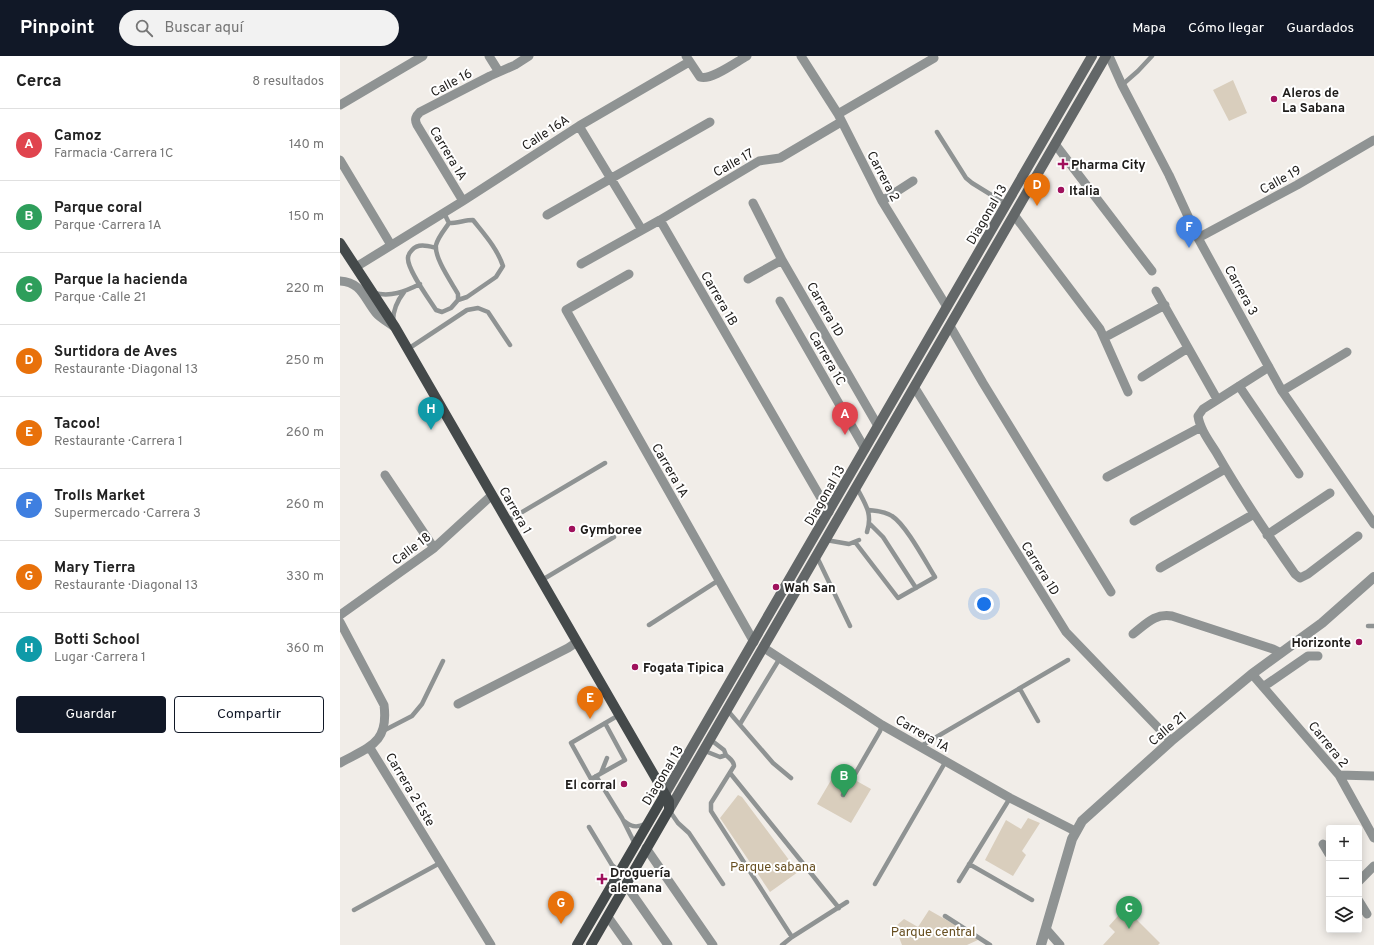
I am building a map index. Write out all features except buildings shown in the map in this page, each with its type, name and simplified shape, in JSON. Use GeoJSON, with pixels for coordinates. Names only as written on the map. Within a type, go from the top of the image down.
{"type":"FeatureCollection","features":[{"type":"Feature","properties":{"kind":"main road","name":"Diagonal 13"},"geometry":{"type":"LineString","coordinates":[[577,945],[666,794],[1092,56]]}},
{"type":"Feature","properties":{"kind":"main road","name":"Diagonal 13"},"geometry":{"type":"LineString","coordinates":[[592,945],[646,848],[728,711],[1107,56]]}},
{"type":"Feature","properties":{"kind":"main road","name":"Carrera 1"},"geometry":{"type":"LineString","coordinates":[[340,243],[408,349],[666,794]]}},
{"type":"Feature","properties":{"kind":"main road"},"geometry":{"type":"LineString","coordinates":[[666,794],[669,801],[669,810]]}},
{"type":"Feature","properties":{"kind":"street"},"geometry":{"type":"LineString","coordinates":[[340,105],[422,56]]}},
{"type":"Feature","properties":{"kind":"street"},"geometry":{"type":"LineString","coordinates":[[489,56],[499,72]]}},
{"type":"Feature","properties":{"kind":"street","name":"Calle 16"},"geometry":{"type":"LineString","coordinates":[[416,117],[420,112],[529,56]]}},
{"type":"Feature","properties":{"kind":"street","name":"Calle 16A"},"geometry":{"type":"LineString","coordinates":[[356,267],[688,59],[700,77],[705,79],[747,56]]}},
{"type":"Feature","properties":{"kind":"street","name":"Carrera 2"},"geometry":{"type":"LineString","coordinates":[[801,56],[840,118],[882,201],[947,307]]}},
{"type":"Feature","properties":{"kind":"street","name":"Carrera 3"},"geometry":{"type":"LineString","coordinates":[[1107,56],[1171,174],[1198,238],[1282,391],[1374,524]]}},
{"type":"Feature","properties":{"kind":"street","name":"Calle 17"},"geometry":{"type":"LineString","coordinates":[[660,220],[759,161],[780,158],[934,58]]}},
{"type":"Feature","properties":{"kind":"street","name":"Carrera 1A"},"geometry":{"type":"LineString","coordinates":[[416,117],[415,122],[463,201]]}},
{"type":"Feature","properties":{"kind":"street"},"geometry":{"type":"LineString","coordinates":[[547,215],[710,122]]}},
{"type":"Feature","properties":{"kind":"street"},"geometry":{"type":"LineString","coordinates":[[579,126],[642,230]]}},
{"type":"Feature","properties":{"kind":"street","name":"Calle 19"},"geometry":{"type":"LineString","coordinates":[[1198,238],[1298,188],[1374,140]]}},
{"type":"Feature","properties":{"kind":"street"},"geometry":{"type":"LineString","coordinates":[[1055,144],[1152,271]]}},
{"type":"Feature","properties":{"kind":"street"},"geometry":{"type":"LineString","coordinates":[[340,160],[391,245]]}},
{"type":"Feature","properties":{"kind":"street"},"geometry":{"type":"LineString","coordinates":[[882,201],[913,181]]}},
{"type":"Feature","properties":{"kind":"street","name":"Carrera 1D"},"geometry":{"type":"LineString","coordinates":[[753,203],[782,260],[878,426]]}},
{"type":"Feature","properties":{"kind":"street"},"geometry":{"type":"LineString","coordinates":[[1014,215],[1100,329],[1128,392]]}},
{"type":"Feature","properties":{"kind":"street"},"geometry":{"type":"LineString","coordinates":[[581,264],[660,220]]}},
{"type":"Feature","properties":{"kind":"street","name":"Carrera 1B"},"geometry":{"type":"LineString","coordinates":[[660,220],[829,512]]}},
{"type":"Feature","properties":{"kind":"street"},"geometry":{"type":"LineString","coordinates":[[748,279],[782,260]]}},
{"type":"Feature","properties":{"kind":"street","name":"Carrera 1A"},"geometry":{"type":"LineString","coordinates":[[629,274],[566,310],[754,642]]}},
{"type":"Feature","properties":{"kind":"street"},"geometry":{"type":"LineString","coordinates":[[340,281],[347,282],[359,288],[377,314],[394,326]]}},
{"type":"Feature","properties":{"kind":"street"},"geometry":{"type":"LineString","coordinates":[[1156,291],[1217,399]]}},
{"type":"Feature","properties":{"kind":"street","name":"Carrera 1C"},"geometry":{"type":"LineString","coordinates":[[780,301],[865,449]]}},
{"type":"Feature","properties":{"kind":"street"},"geometry":{"type":"LineString","coordinates":[[1109,336],[1165,305]]}},
{"type":"Feature","properties":{"kind":"street"},"geometry":{"type":"LineString","coordinates":[[950,326],[983,383],[1111,592]]}},
{"type":"Feature","properties":{"kind":"street"},"geometry":{"type":"LineString","coordinates":[[1142,377],[1188,348]]}},
{"type":"Feature","properties":{"kind":"street"},"geometry":{"type":"LineString","coordinates":[[1282,391],[1347,352]]}},
{"type":"Feature","properties":{"kind":"street"},"geometry":{"type":"LineString","coordinates":[[1269,367],[1203,409],[1198,416],[1201,427],[1225,469],[1267,535],[1295,574],[1300,578],[1308,574],[1358,536]]}},
{"type":"Feature","properties":{"kind":"street"},"geometry":{"type":"LineString","coordinates":[[1239,386],[1299,474]]}},
{"type":"Feature","properties":{"kind":"street","name":"Carrera 1D"},"geometry":{"type":"LineString","coordinates":[[914,388],[1066,632],[1171,741]]}},
{"type":"Feature","properties":{"kind":"street"},"geometry":{"type":"LineString","coordinates":[[1107,477],[1201,427]]}},
{"type":"Feature","properties":{"kind":"street"},"geometry":{"type":"LineString","coordinates":[[1134,521],[1225,469]]}},
{"type":"Feature","properties":{"kind":"street"},"geometry":{"type":"LineString","coordinates":[[386,475],[434,548]]}},
{"type":"Feature","properties":{"kind":"street"},"geometry":{"type":"LineString","coordinates":[[1267,535],[1330,493]]}},
{"type":"Feature","properties":{"kind":"street","name":"Calle 18"},"geometry":{"type":"LineString","coordinates":[[340,616],[434,548],[492,495]]}},
{"type":"Feature","properties":{"kind":"street"},"geometry":{"type":"LineString","coordinates":[[1160,568],[1254,514]]}},
{"type":"Feature","properties":{"kind":"street","name":"Calle 21"},"geometry":{"type":"LineString","coordinates":[[1041,945],[1070,843],[1075,831],[1082,821],[1171,741],[1252,674],[1322,623],[1374,578]]}},
{"type":"Feature","properties":{"kind":"street"},"geometry":{"type":"LineString","coordinates":[[1133,634],[1157,616],[1172,616],[1273,649],[1281,654]]}},
{"type":"Feature","properties":{"kind":"street"},"geometry":{"type":"LineString","coordinates":[[340,622],[384,705],[386,718],[383,731]]}},
{"type":"Feature","properties":{"kind":"street"},"geometry":{"type":"LineString","coordinates":[[458,704],[577,642]]}},
{"type":"Feature","properties":{"kind":"street","name":"Carrera 1A"},"geometry":{"type":"LineString","coordinates":[[764,648],[882,725],[1010,798],[1075,831]]}},
{"type":"Feature","properties":{"kind":"street"},"geometry":{"type":"LineString","coordinates":[[1263,687],[1308,656],[1318,656]]}},
{"type":"Feature","properties":{"kind":"street","name":"Carrera 2"},"geometry":{"type":"LineString","coordinates":[[1252,674],[1339,775],[1374,838]]}},
{"type":"Feature","properties":{"kind":"street","name":"Carrera 2 Este"},"geometry":{"type":"LineString","coordinates":[[383,731],[378,740],[370,748],[491,945]]}},
{"type":"Feature","properties":{"kind":"street"},"geometry":{"type":"LineString","coordinates":[[340,763],[370,748]]}},
{"type":"Feature","properties":{"kind":"street"},"geometry":{"type":"LineString","coordinates":[[1339,775],[1374,776]]}},
{"type":"Feature","properties":{"kind":"street"},"geometry":{"type":"LineString","coordinates":[[1323,844],[1326,849]]}},
{"type":"Feature","properties":{"kind":"street"},"geometry":{"type":"LineString","coordinates":[[646,848],[713,945]]}},
{"type":"Feature","properties":{"kind":"street"},"geometry":{"type":"LineString","coordinates":[[1362,878],[1374,866]]}},
{"type":"Feature","properties":{"kind":"street"},"geometry":{"type":"LineString","coordinates":[[626,884],[668,945]]}},
{"type":"Feature","properties":{"kind":"street"},"geometry":{"type":"LineString","coordinates":[[1362,906],[1367,914]]}},
{"type":"Feature","properties":{"kind":"street"},"geometry":{"type":"LineString","coordinates":[[608,917],[628,945]]}},
{"type":"Feature","properties":{"kind":"street"},"geometry":{"type":"LineString","coordinates":[[1046,929],[1060,945]]}},
{"type":"Feature","properties":{"kind":"lane"},"geometry":{"type":"LineString","coordinates":[[1122,86],[1152,56]]}},
{"type":"Feature","properties":{"kind":"lane"},"geometry":{"type":"LineString","coordinates":[[937,132],[966,178],[1006,204]]}},
{"type":"Feature","properties":{"kind":"lane"},"geometry":{"type":"LineString","coordinates":[[444,213],[449,223]]}},
{"type":"Feature","properties":{"kind":"lane"},"geometry":{"type":"LineString","coordinates":[[436,248],[426,245],[414,248],[409,253],[408,260],[420,284],[436,310],[442,312],[451,308],[458,300],[467,297],[496,277],[503,266],[500,257],[493,246],[473,220],[449,223]]}},
{"type":"Feature","properties":{"kind":"lane"},"geometry":{"type":"LineString","coordinates":[[449,223],[436,243],[436,248],[439,259],[458,294],[458,300]]}},
{"type":"Feature","properties":{"kind":"lane"},"geometry":{"type":"LineString","coordinates":[[372,293],[388,295],[404,292],[420,284]]}},
{"type":"Feature","properties":{"kind":"lane"},"geometry":{"type":"LineString","coordinates":[[394,326],[393,312],[397,301],[404,292]]}},
{"type":"Feature","properties":{"kind":"lane"},"geometry":{"type":"LineString","coordinates":[[408,349],[467,310],[478,308],[488,312],[510,345]]}},
{"type":"Feature","properties":{"kind":"lane"},"geometry":{"type":"LineString","coordinates":[[507,521],[605,463]]}},
{"type":"Feature","properties":{"kind":"lane"},"geometry":{"type":"LineString","coordinates":[[857,488],[869,510],[870,524],[867,532]]}},
{"type":"Feature","properties":{"kind":"lane"},"geometry":{"type":"LineString","coordinates":[[826,540],[850,544],[857,541],[898,598],[935,577],[900,522],[891,515],[869,510]]}},
{"type":"Feature","properties":{"kind":"lane"},"geometry":{"type":"LineString","coordinates":[[870,524],[883,538],[916,588]]}},
{"type":"Feature","properties":{"kind":"lane"},"geometry":{"type":"LineString","coordinates":[[542,580],[614,537]]}},
{"type":"Feature","properties":{"kind":"lane"},"geometry":{"type":"LineString","coordinates":[[817,557],[824,576],[850,626]]}},
{"type":"Feature","properties":{"kind":"lane"},"geometry":{"type":"LineString","coordinates":[[649,625],[719,580]]}},
{"type":"Feature","properties":{"kind":"lane"},"geometry":{"type":"LineString","coordinates":[[1368,626],[1374,626]]}},
{"type":"Feature","properties":{"kind":"lane"},"geometry":{"type":"LineString","coordinates":[[740,724],[780,658]]}},
{"type":"Feature","properties":{"kind":"lane"},"geometry":{"type":"LineString","coordinates":[[921,746],[1068,660]]}},
{"type":"Feature","properties":{"kind":"lane"},"geometry":{"type":"LineString","coordinates":[[383,731],[412,716],[422,704],[443,661]]}},
{"type":"Feature","properties":{"kind":"lane"},"geometry":{"type":"LineString","coordinates":[[1020,689],[1038,721]]}},
{"type":"Feature","properties":{"kind":"lane"},"geometry":{"type":"LineString","coordinates":[[728,711],[773,763],[791,778]]}},
{"type":"Feature","properties":{"kind":"lane"},"geometry":{"type":"LineString","coordinates":[[604,723],[625,760],[591,779],[581,756],[571,742],[589,734],[604,723],[619,715]]}},
{"type":"Feature","properties":{"kind":"lane"},"geometry":{"type":"LineString","coordinates":[[602,730],[604,723]]}},
{"type":"Feature","properties":{"kind":"lane"},"geometry":{"type":"LineString","coordinates":[[844,794],[882,725]]}},
{"type":"Feature","properties":{"kind":"lane"},"geometry":{"type":"LineString","coordinates":[[610,744],[613,738]]}},
{"type":"Feature","properties":{"kind":"lane"},"geometry":{"type":"LineString","coordinates":[[711,740],[724,750],[726,756],[734,763],[730,774],[711,803],[711,811],[792,937]]}},
{"type":"Feature","properties":{"kind":"lane"},"geometry":{"type":"LineString","coordinates":[[704,751],[720,757],[726,756]]}},
{"type":"Feature","properties":{"kind":"lane"},"geometry":{"type":"LineString","coordinates":[[601,773],[607,758]]}},
{"type":"Feature","properties":{"kind":"lane"},"geometry":{"type":"LineString","coordinates":[[875,884],[946,761]]}},
{"type":"Feature","properties":{"kind":"lane"},"geometry":{"type":"LineString","coordinates":[[588,774],[590,768]]}},
{"type":"Feature","properties":{"kind":"lane"},"geometry":{"type":"LineString","coordinates":[[730,774],[839,908]]}},
{"type":"Feature","properties":{"kind":"lane"},"geometry":{"type":"LineString","coordinates":[[596,776],[622,818],[635,845]]}},
{"type":"Feature","properties":{"kind":"lane"},"geometry":{"type":"LineString","coordinates":[[959,881],[1010,798]]}},
{"type":"Feature","properties":{"kind":"lane"},"geometry":{"type":"LineString","coordinates":[[669,810],[678,823],[689,833],[723,884]]}},
{"type":"Feature","properties":{"kind":"lane"},"geometry":{"type":"LineString","coordinates":[[622,818],[630,825],[637,827],[644,825],[650,820]]}},
{"type":"Feature","properties":{"kind":"lane"},"geometry":{"type":"LineString","coordinates":[[589,827],[612,864],[620,872]]}},
{"type":"Feature","properties":{"kind":"lane"},"geometry":{"type":"LineString","coordinates":[[354,910],[440,863]]}},
{"type":"Feature","properties":{"kind":"lane"},"geometry":{"type":"LineString","coordinates":[[969,864],[1032,900]]}},
{"type":"Feature","properties":{"kind":"lane"},"geometry":{"type":"LineString","coordinates":[[782,945],[847,902]]}},
{"type":"Feature","properties":{"kind":"lane"},"geometry":{"type":"LineString","coordinates":[[945,916],[990,945]]}},
{"type":"Feature","properties":{"kind":"green space"},"geometry":{"type":"Polygon","coordinates":[[[1233,80],[1247,113],[1229,121],[1213,90],[1233,80]]]}},
{"type":"Feature","properties":{"kind":"green space"},"geometry":{"type":"Polygon","coordinates":[[[837,770],[871,789],[851,823],[817,804],[837,770]]]}},
{"type":"Feature","properties":{"kind":"green space","name":"Parque sabana"},"geometry":{"type":"Polygon","coordinates":[[[738,795],[742,797],[798,872],[770,892],[720,818],[738,795]]]}},
{"type":"Feature","properties":{"kind":"green space"},"geometry":{"type":"Polygon","coordinates":[[[1028,818],[1040,823],[1022,851],[1026,855],[1013,876],[985,860],[1006,820],[1021,829],[1028,818]]]}},
{"type":"Feature","properties":{"kind":"green space"},"geometry":{"type":"Polygon","coordinates":[[[1125,908],[1160,943],[1158,945],[1103,945],[1115,932],[1109,926],[1125,908]]]}},
{"type":"Feature","properties":{"kind":"green space","name":"Parque central"},"geometry":{"type":"Polygon","coordinates":[[[929,910],[980,939],[967,945],[902,945],[895,927],[904,919],[918,927],[929,910]]]}},
{"type":"Feature","properties":{"kind":"place","name":"Aleros de La Sabana"},"geometry":{"type":"Point","coordinates":[1274,99]}},
{"type":"Feature","properties":{"kind":"place","name":"Pharma City"},"geometry":{"type":"Point","coordinates":[1063,164]}},
{"type":"Feature","properties":{"kind":"place","name":"Italia"},"geometry":{"type":"Point","coordinates":[1061,190]}},
{"type":"Feature","properties":{"kind":"place","name":"Surtidora de Aves"},"geometry":{"type":"Point","coordinates":[1037,206]}},
{"type":"Feature","properties":{"kind":"place","name":"Trolls Market"},"geometry":{"type":"Point","coordinates":[1189,248]}},
{"type":"Feature","properties":{"kind":"place","name":"Botti School"},"geometry":{"type":"Point","coordinates":[431,430]}},
{"type":"Feature","properties":{"kind":"place","name":"Camoz"},"geometry":{"type":"Point","coordinates":[845,435]}},
{"type":"Feature","properties":{"kind":"place","name":"Gymboree"},"geometry":{"type":"Point","coordinates":[572,529]}},
{"type":"Feature","properties":{"kind":"place","name":"Wah San"},"geometry":{"type":"Point","coordinates":[776,587]}},
{"type":"Feature","properties":{"kind":"place","name":"Horizonte"},"geometry":{"type":"Point","coordinates":[1359,642]}},
{"type":"Feature","properties":{"kind":"place","name":"Fogata Tipica"},"geometry":{"type":"Point","coordinates":[635,667]}},
{"type":"Feature","properties":{"kind":"place","name":"Tacoo!"},"geometry":{"type":"Point","coordinates":[590,719]}},
{"type":"Feature","properties":{"kind":"place","name":"El corral"},"geometry":{"type":"Point","coordinates":[624,784]}},
{"type":"Feature","properties":{"kind":"place","name":"Parque coral"},"geometry":{"type":"Point","coordinates":[844,797]}},
{"type":"Feature","properties":{"kind":"place","name":"Droguería alemana"},"geometry":{"type":"Point","coordinates":[602,879]}},
{"type":"Feature","properties":{"kind":"place","name":"Mary Tierra"},"geometry":{"type":"Point","coordinates":[561,924]}},
{"type":"Feature","properties":{"kind":"place","name":"Parque la hacienda"},"geometry":{"type":"Point","coordinates":[1129,929]}}]}
